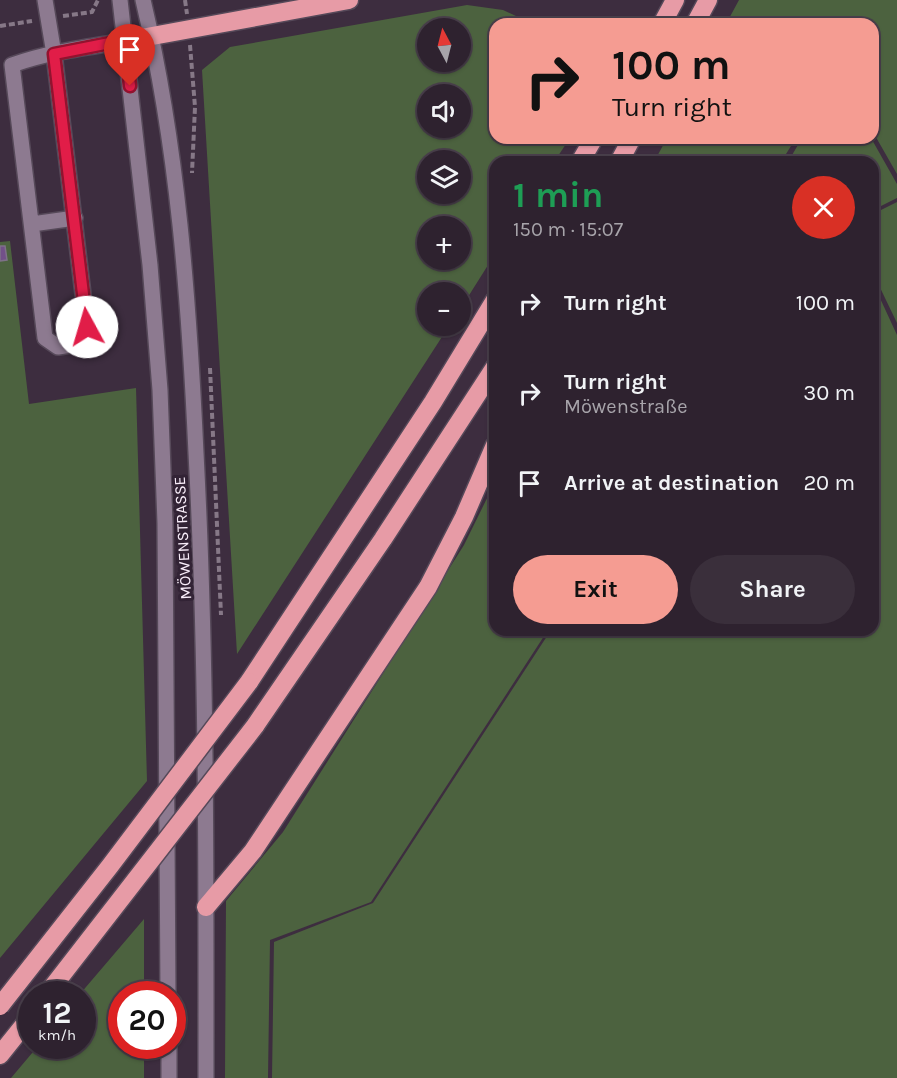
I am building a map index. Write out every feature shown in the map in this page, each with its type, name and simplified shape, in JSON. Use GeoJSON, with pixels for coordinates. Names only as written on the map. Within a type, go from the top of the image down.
{"type":"FeatureCollection","features":[{"type":"Feature","properties":{"kind":"highway"},"geometry":{"type":"LineString","coordinates":[[125,40],[349,0]]}},
{"type":"Feature","properties":{"kind":"highway"},"geometry":{"type":"LineString","coordinates":[[665,18],[675,0]]}},
{"type":"Feature","properties":{"kind":"highway"},"geometry":{"type":"LineString","coordinates":[[698,18],[708,0]]}},
{"type":"Feature","properties":{"kind":"highway"},"geometry":{"type":"LineString","coordinates":[[0,1006],[110,866],[249,682],[426,412],[489,310]]}},
{"type":"Feature","properties":{"kind":"highway"},"geometry":{"type":"LineString","coordinates":[[57,981],[255,726],[390,530],[489,376]]}},
{"type":"Feature","properties":{"kind":"highway"},"geometry":{"type":"LineString","coordinates":[[206,907],[253,851],[428,587],[464,517],[489,459]]}},
{"type":"Feature","properties":{"kind":"highway"},"geometry":{"type":"LineString","coordinates":[[0,1055],[18,1032]]}},
{"type":"Feature","properties":{"kind":"street"},"geometry":{"type":"LineString","coordinates":[[45,0],[54,54],[87,327],[78,345],[57,347],[45,338],[32,224],[6,65],[54,54],[125,40]]}},
{"type":"Feature","properties":{"kind":"street","name":"MÖWENSTRASSE"},"geometry":{"type":"LineString","coordinates":[[120,0],[150,265],[160,390],[165,523],[168,981]]}},
{"type":"Feature","properties":{"kind":"street","name":"MÖWENSTRASSE"},"geometry":{"type":"LineString","coordinates":[[143,0],[151,36],[180,230],[190,334],[203,583],[206,1078]]}},
{"type":"Feature","properties":{"kind":"street"},"geometry":{"type":"LineString","coordinates":[[32,224],[75,218]]}},
{"type":"Feature","properties":{"kind":"street"},"geometry":{"type":"LineString","coordinates":[[169,1059],[169,1078]]}},
{"type":"Feature","properties":{"kind":"green space"},"geometry":{"type":"Polygon","coordinates":[[[739,0],[897,0],[897,174],[879,142],[879,18],[729,18],[739,0]]]}},
{"type":"Feature","properties":{"kind":"green space"},"geometry":{"type":"Polygon","coordinates":[[[467,5],[503,10],[520,18],[489,18],[489,144],[566,144],[558,156],[489,156],[489,264],[471,292],[471,282],[417,282],[417,336],[443,336],[237,654],[202,70],[230,47],[467,5]]]}},
{"type":"Feature","properties":{"kind":"green space"},"geometry":{"type":"Polygon","coordinates":[[[664,144],[792,144],[785,156],[657,156],[664,144]]]}},
{"type":"Feature","properties":{"kind":"green space"},"geometry":{"type":"Polygon","coordinates":[[[798,144],[874,144],[897,184],[897,198],[879,207],[879,156],[792,156],[798,144]]]}},
{"type":"Feature","properties":{"kind":"green space"},"geometry":{"type":"Polygon","coordinates":[[[897,202],[897,323],[879,286],[879,211],[897,202]]]}},
{"type":"Feature","properties":{"kind":"green space"},"geometry":{"type":"Polygon","coordinates":[[[10,241],[29,404],[136,388],[147,781],[0,958],[0,242],[10,241]]]}},
{"type":"Feature","properties":{"kind":"green space"},"geometry":{"type":"Polygon","coordinates":[[[879,296],[897,335],[897,1078],[272,1078],[274,942],[373,903],[547,636],[879,636],[879,296]]]}},
{"type":"Feature","properties":{"kind":"green space"},"geometry":{"type":"Polygon","coordinates":[[[489,494],[489,636],[544,636],[371,902],[270,940],[268,1078],[225,1078],[226,901],[283,832],[464,545],[489,494]]]}},
{"type":"Feature","properties":{"kind":"green space"},"geometry":{"type":"Polygon","coordinates":[[[144,919],[144,981],[108,981],[108,1059],[144,1059],[144,1078],[11,1078],[27,1059],[96,1059],[96,981],[91,981],[144,919]]]}},
{"type":"Feature","properties":{"kind":"building"},"geometry":{"type":"Polygon","coordinates":[[[0,246],[5,246],[7,260],[0,261],[0,246]]]}},
{"type":"Feature","properties":{"kind":"route"},"geometry":{"type":"LineString","coordinates":[[87,327],[54,54],[125,40],[130,86]]}}]}
